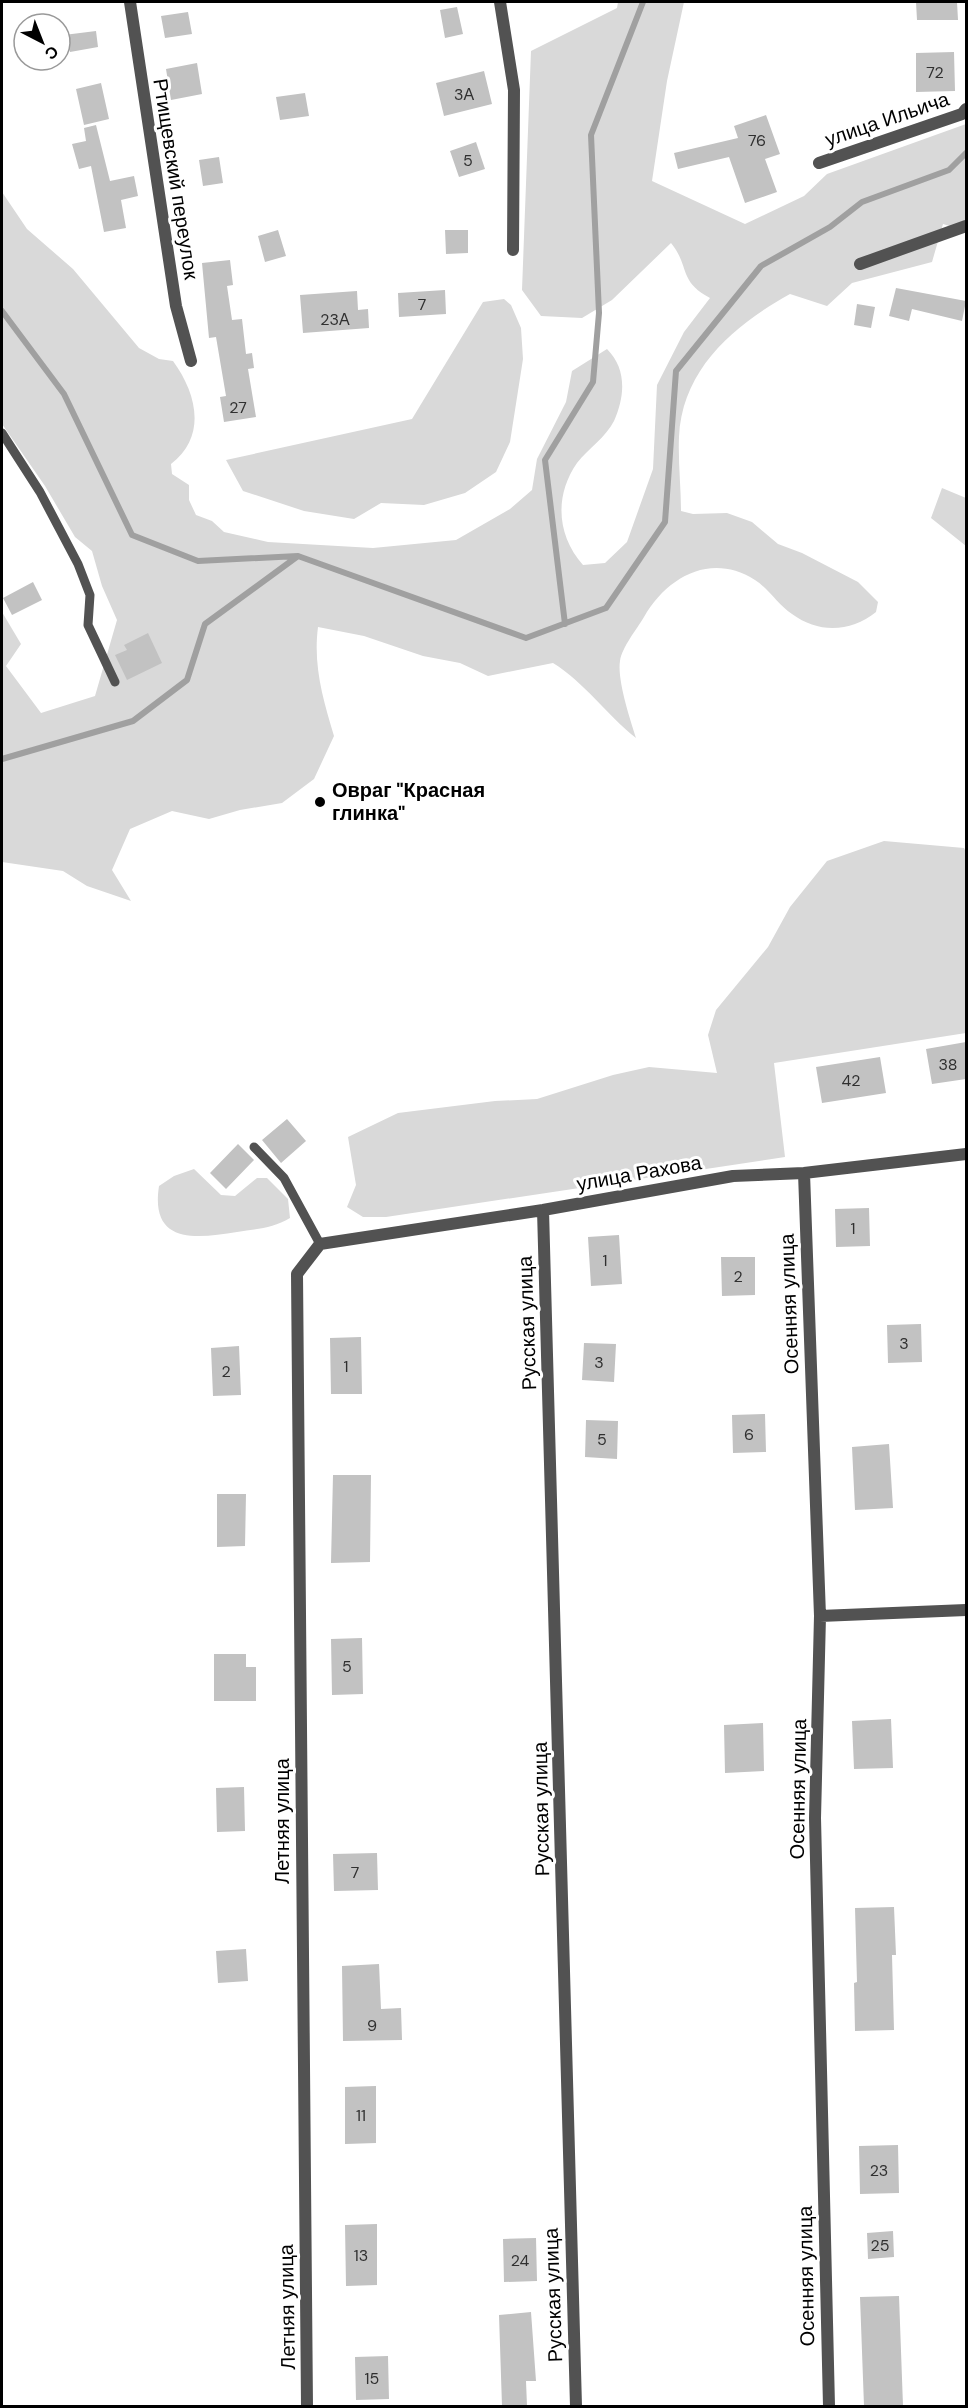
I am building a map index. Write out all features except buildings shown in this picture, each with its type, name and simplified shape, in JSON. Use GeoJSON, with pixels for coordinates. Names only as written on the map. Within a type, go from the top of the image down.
{"type":"FeatureCollection","features":[{"type":"Feature","properties":{"kind":"street","name":"Ртищевский переулок"},"geometry":{"type":"LineString","coordinates":[[129,2],[176,306],[191,361]]}},
{"type":"Feature","properties":{"kind":"street"},"geometry":{"type":"LineString","coordinates":[[500,2],[514,90],[513,250]]}},
{"type":"Feature","properties":{"kind":"street","name":"улица Ильича"},"geometry":{"type":"LineString","coordinates":[[819,163],[962,114],[966,109]]}},
{"type":"Feature","properties":{"kind":"street"},"geometry":{"type":"LineString","coordinates":[[860,264],[966,225]]}},
{"type":"Feature","properties":{"kind":"street","name":"улица Рахова"},"geometry":{"type":"LineString","coordinates":[[320,1244],[543,1210],[733,1176],[804,1173],[966,1154]]}},
{"type":"Feature","properties":{"kind":"street","name":"Осенняя улица"},"geometry":{"type":"LineString","coordinates":[[804,1173],[820,1616],[815,1818],[829,2406]]}},
{"type":"Feature","properties":{"kind":"street","name":"Русская улица"},"geometry":{"type":"LineString","coordinates":[[543,1210],[576,2406]]}},
{"type":"Feature","properties":{"kind":"street","name":"Летняя улица"},"geometry":{"type":"LineString","coordinates":[[307,2406],[297,1274],[320,1244]]}},
{"type":"Feature","properties":{"kind":"street"},"geometry":{"type":"LineString","coordinates":[[820,1616],[966,1610]]}},
{"type":"Feature","properties":{"kind":"lane"},"geometry":{"type":"LineString","coordinates":[[2,433],[40,492],[78,564],[90,595],[88,625],[115,682]]}},
{"type":"Feature","properties":{"kind":"lane"},"geometry":{"type":"LineString","coordinates":[[254,1147],[284,1178],[320,1244]]}},
{"type":"Feature","properties":{"kind":"shaded area"},"geometry":{"type":"Polygon","coordinates":[[[618,2],[684,2],[667,81],[652,181],[745,224],[804,196],[827,174],[966,124],[966,231],[943,224],[932,262],[852,283],[827,306],[790,294],[769,306],[731,335],[715,352],[701,370],[690,390],[682,413],[679,437],[681,511],[693,514],[727,513],[752,522],[778,544],[802,553],[858,582],[878,602],[876,612],[846,627],[824,627],[813,625],[792,614],[755,580],[739,572],[722,568],[707,569],[678,580],[654,603],[630,638],[621,656],[622,689],[636,738],[585,689],[553,663],[488,676],[460,663],[423,656],[364,636],[318,627],[318,669],[334,736],[314,779],[282,803],[240,810],[209,819],[172,811],[130,829],[112,870],[131,901],[87,886],[63,871],[2,862],[2,612],[21,644],[6,666],[41,713],[95,696],[117,620],[102,586],[92,551],[75,537],[45,486],[2,424],[2,192],[27,229],[73,269],[139,348],[159,359],[173,361],[188,387],[194,414],[194,428],[190,441],[171,464],[172,474],[189,485],[189,500],[196,515],[212,521],[224,532],[268,542],[373,548],[456,540],[510,509],[532,490],[537,459],[566,402],[572,371],[607,349],[621,374],[622,393],[618,412],[611,427],[577,463],[565,489],[562,502],[564,529],[574,554],[583,565],[605,563],[627,542],[653,469],[657,385],[684,332],[710,298],[693,285],[671,243],[612,300],[582,318],[541,316],[522,290],[531,51],[617,8],[618,2]]]}},
{"type":"Feature","properties":{"kind":"shaded area"},"geometry":{"type":"Polygon","coordinates":[[[504,299],[511,305],[521,328],[523,359],[510,442],[496,472],[465,493],[424,505],[381,503],[354,519],[304,511],[243,491],[226,460],[412,419],[483,302],[504,299]]]}},
{"type":"Feature","properties":{"kind":"shaded area"},"geometry":{"type":"Polygon","coordinates":[[[942,488],[966,498],[966,546],[931,518],[942,488]]]}},
{"type":"Feature","properties":{"kind":"shaded area"},"geometry":{"type":"Polygon","coordinates":[[[884,841],[964,848],[966,852],[966,1033],[774,1063],[785,1157],[386,1217],[363,1217],[347,1207],[356,1185],[348,1137],[398,1113],[495,1101],[537,1099],[613,1075],[649,1067],[717,1073],[708,1035],[716,1010],[768,947],[790,907],[827,861],[884,841]]]}},
{"type":"Feature","properties":{"kind":"shaded area"},"geometry":{"type":"Polygon","coordinates":[[[194,1169],[221,1195],[235,1196],[257,1178],[267,1178],[288,1199],[290,1218],[265,1228],[206,1236],[191,1236],[169,1228],[161,1219],[158,1205],[159,1186],[174,1176],[194,1169]]]}},
{"type":"Feature","properties":{"kind":"waterway"},"geometry":{"type":"LineString","coordinates":[[565,624],[545,460],[593,382],[599,313],[591,135],[643,2]]}},
{"type":"Feature","properties":{"kind":"waterway"},"geometry":{"type":"LineString","coordinates":[[2,759],[133,721],[187,680],[205,624],[298,556],[526,638],[606,608],[665,522],[676,371],[761,266],[830,227],[862,202],[949,170],[966,153]]}},
{"type":"Feature","properties":{"kind":"waterway"},"geometry":{"type":"LineString","coordinates":[[2,311],[64,394],[132,535],[198,561],[298,556]]}},
{"type":"Feature","properties":{"kind":"place","name":"Овраг \"Красная глинка\""},"geometry":{"type":"Point","coordinates":[320,802]}}]}
